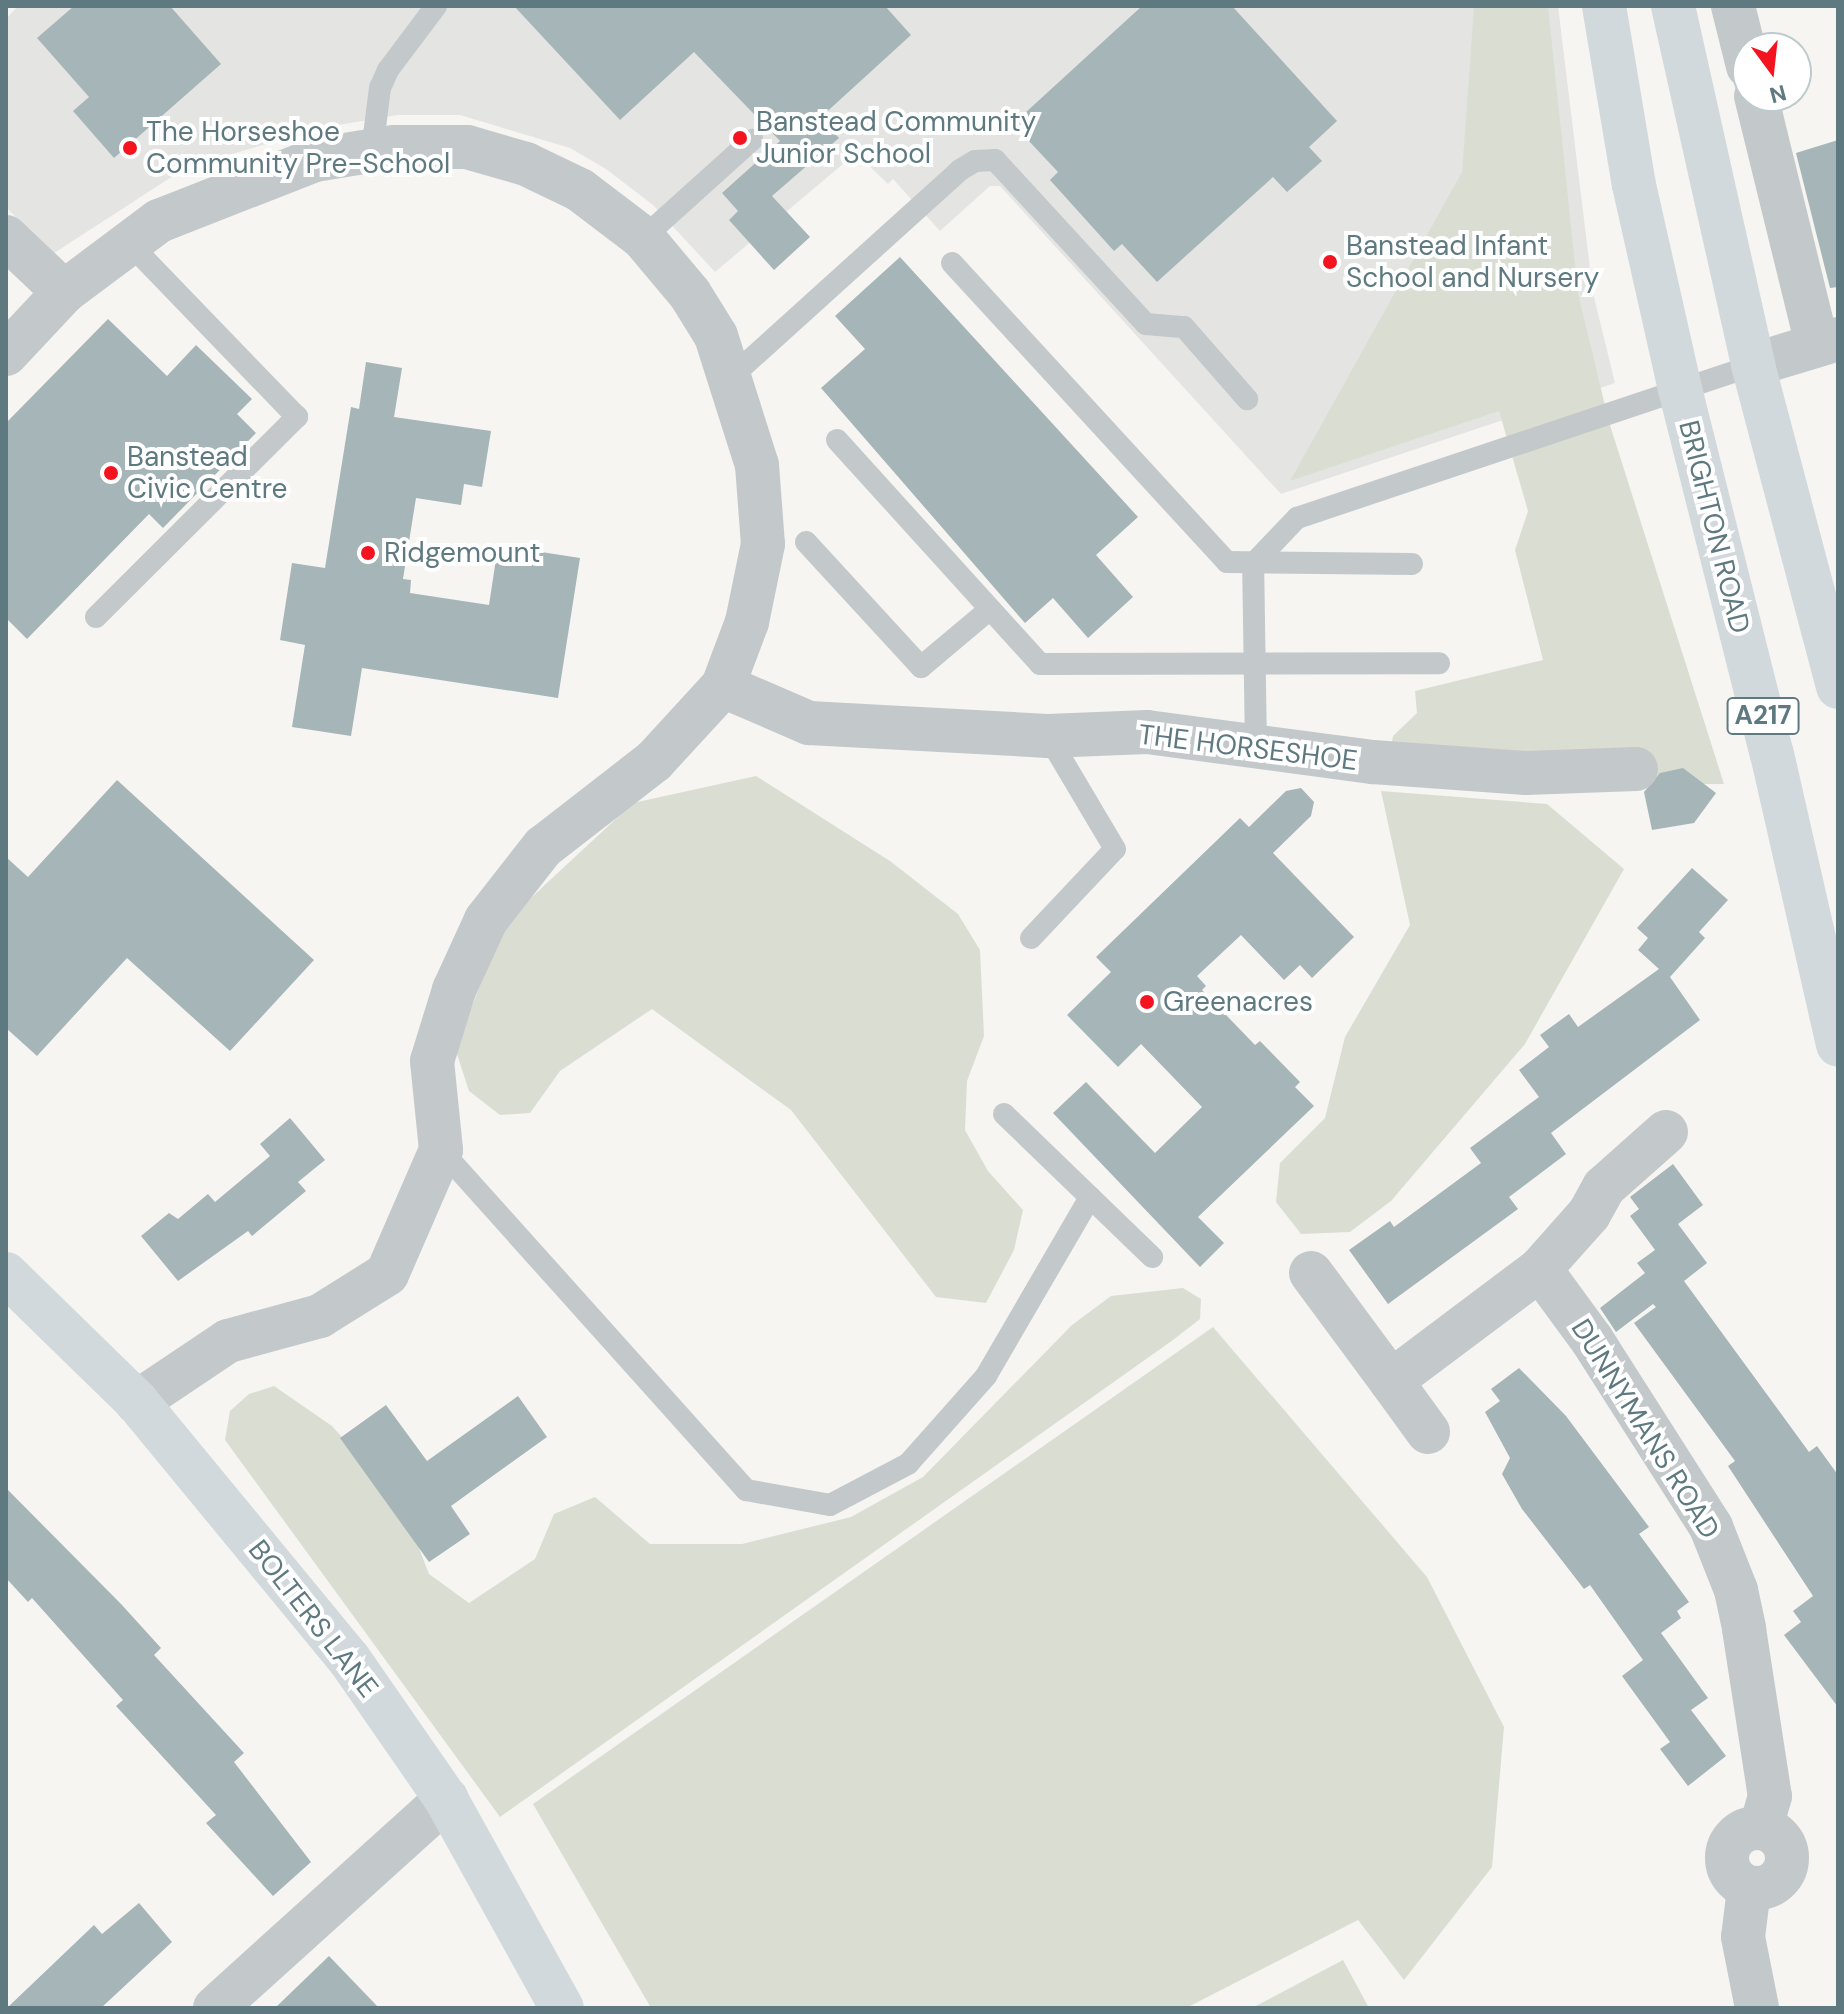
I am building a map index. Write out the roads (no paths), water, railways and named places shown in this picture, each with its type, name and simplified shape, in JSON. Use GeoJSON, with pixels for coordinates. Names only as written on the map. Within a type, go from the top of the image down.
{"type":"FeatureCollection","features":[{"type":"Feature","properties":{"kind":"main road","name":"BRIGHTON ROAD"},"geometry":{"type":"LineString","coordinates":[[1604,6],[1634,185],[1680,389],[1772,754],[1838,1045]]}},
{"type":"Feature","properties":{"kind":"main road","name":"A217"},"geometry":{"type":"LineString","coordinates":[[1673,6],[1753,365],[1838,687]]}},
{"type":"Feature","properties":{"kind":"main road","name":"BOLTERS LANE"},"geometry":{"type":"LineString","coordinates":[[6,1274],[137,1402],[349,1659],[446,1799],[562,2008]]}},
{"type":"Feature","properties":{"kind":"street"},"geometry":{"type":"LineString","coordinates":[[1733,6],[1740,32]]}},
{"type":"Feature","properties":{"kind":"street"},"geometry":{"type":"LineString","coordinates":[[1753,365],[1828,342],[1761,112]]}},
{"type":"Feature","properties":{"kind":"street"},"geometry":{"type":"LineString","coordinates":[[6,354],[64,292],[159,221],[315,160],[372,151],[467,147],[526,164],[580,190],[643,238],[690,294],[716,336],[757,465],[763,544],[747,622],[723,686],[654,761],[543,847],[486,920],[454,990],[432,1061],[441,1150],[387,1274],[320,1316],[228,1341],[137,1402]]}},
{"type":"Feature","properties":{"kind":"street"},"geometry":{"type":"LineString","coordinates":[[6,237],[64,292]]}},
{"type":"Feature","properties":{"kind":"street","name":"THE HORSESHOE"},"geometry":{"type":"LineString","coordinates":[[723,686],[809,723],[1048,736],[1147,732],[1256,748],[1526,773],[1636,769]]}},
{"type":"Feature","properties":{"kind":"street"},"geometry":{"type":"LineString","coordinates":[[1391,1381],[1540,1269],[1589,1214],[1604,1187],[1666,1132]]}},
{"type":"Feature","properties":{"kind":"street","name":"DUNNYMANS ROAD"},"geometry":{"type":"LineString","coordinates":[[1540,1269],[1592,1340],[1716,1540],[1736,1590],[1770,1796],[1761,1827],[1783,1839],[1785,1870],[1762,1888],[1749,1889],[1743,1937],[1757,2008]]}},
{"type":"Feature","properties":{"kind":"street"},"geometry":{"type":"LineString","coordinates":[[1311,1273],[1428,1432]]}},
{"type":"Feature","properties":{"kind":"street"},"geometry":{"type":"LineString","coordinates":[[215,2008],[446,1799]]}},
{"type":"Feature","properties":{"kind":"lane"},"geometry":{"type":"LineString","coordinates":[[372,151],[380,88],[388,70],[436,6]]}},
{"type":"Feature","properties":{"kind":"lane"},"geometry":{"type":"LineString","coordinates":[[643,238],[752,140]]}},
{"type":"Feature","properties":{"kind":"lane"},"geometry":{"type":"LineString","coordinates":[[730,378],[960,170],[975,161],[995,160],[1146,324],[1184,327],[1247,399]]}},
{"type":"Feature","properties":{"kind":"lane"},"geometry":{"type":"LineString","coordinates":[[96,617],[297,417],[129,243]]}},
{"type":"Feature","properties":{"kind":"lane"},"geometry":{"type":"LineString","coordinates":[[952,263],[1227,562],[1412,564]]}},
{"type":"Feature","properties":{"kind":"lane"},"geometry":{"type":"LineString","coordinates":[[1256,748],[1253,564],[1297,518],[1753,365]]}},
{"type":"Feature","properties":{"kind":"lane"},"geometry":{"type":"LineString","coordinates":[[837,440],[1040,664],[1439,663]]}},
{"type":"Feature","properties":{"kind":"lane"},"geometry":{"type":"LineString","coordinates":[[806,542],[921,667],[990,609]]}},
{"type":"Feature","properties":{"kind":"lane"},"geometry":{"type":"LineString","coordinates":[[1031,938],[1115,849],[1048,736]]}},
{"type":"Feature","properties":{"kind":"lane"},"geometry":{"type":"LineString","coordinates":[[1004,1114],[1152,1257]]}},
{"type":"Feature","properties":{"kind":"lane"},"geometry":{"type":"LineString","coordinates":[[441,1150],[746,1490],[830,1505],[908,1464],[986,1376],[1090,1197]]}},
{"type":"Feature","properties":{"kind":"place","name":"Banstead Community Junior School"},"geometry":{"type":"Point","coordinates":[740,138]}},
{"type":"Feature","properties":{"kind":"place","name":"The Horseshoe Community Pre-School"},"geometry":{"type":"Point","coordinates":[130,148]}},
{"type":"Feature","properties":{"kind":"place","name":"Banstead Infant School and Nursery"},"geometry":{"type":"Point","coordinates":[1330,262]}},
{"type":"Feature","properties":{"kind":"place","name":"Banstead Civic Centre"},"geometry":{"type":"Point","coordinates":[111,473]}},
{"type":"Feature","properties":{"kind":"place","name":"Ridgemount"},"geometry":{"type":"Point","coordinates":[368,553]}},
{"type":"Feature","properties":{"kind":"place","name":"Greenacres"},"geometry":{"type":"Point","coordinates":[1147,1002]}}]}
